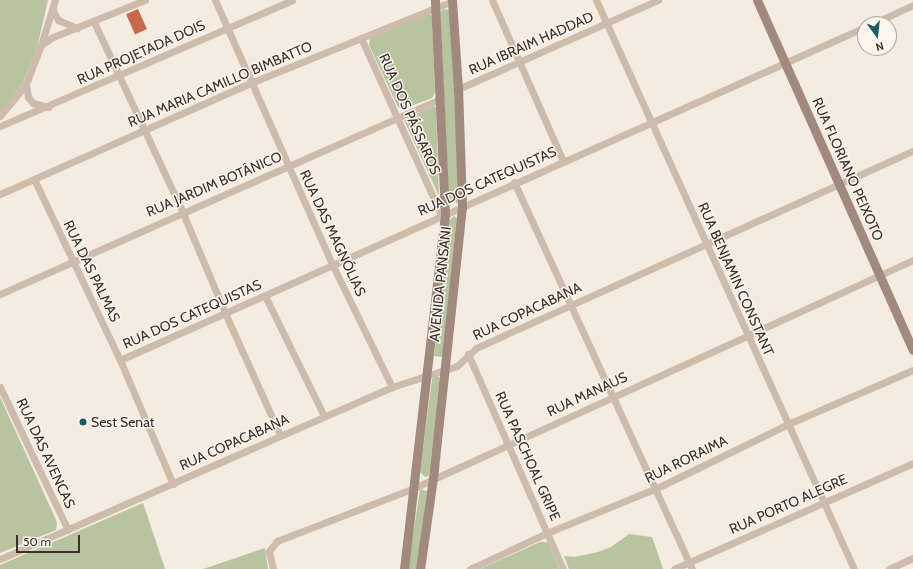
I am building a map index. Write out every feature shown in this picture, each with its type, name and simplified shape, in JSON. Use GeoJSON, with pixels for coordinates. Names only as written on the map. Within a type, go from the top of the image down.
{"type":"FeatureCollection","features":[{"type":"Feature","properties":{"kind":"main road","name":"RUA FLORIANO PEIXOTO"},"geometry":{"type":"LineString","coordinates":[[757,0],[839,185],[881,275],[913,350]]}},
{"type":"Feature","properties":{"kind":"main road","name":"AVENIDA PANSANI"},"geometry":{"type":"LineString","coordinates":[[420,569],[433,478],[462,207],[458,89],[452,1]]}},
{"type":"Feature","properties":{"kind":"main road","name":"AVENIDA PANSANI"},"geometry":{"type":"LineString","coordinates":[[404,569],[428,374],[443,217],[440,99],[435,3]]}},
{"type":"Feature","properties":{"kind":"street"},"geometry":{"type":"LineString","coordinates":[[0,116],[26,84],[42,45],[55,0]]}},
{"type":"Feature","properties":{"kind":"street"},"geometry":{"type":"LineString","coordinates":[[42,45],[53,36],[94,22],[145,0]]}},
{"type":"Feature","properties":{"kind":"street","name":"RUA DAS MAGNÓLIAS"},"geometry":{"type":"LineString","coordinates":[[215,0],[253,82],[288,166],[333,266],[392,387]]}},
{"type":"Feature","properties":{"kind":"street","name":"RUA PROJETADA DOIS"},"geometry":{"type":"LineString","coordinates":[[0,126],[48,107],[292,0]]}},
{"type":"Feature","properties":{"kind":"street"},"geometry":{"type":"LineString","coordinates":[[492,0],[563,161]]}},
{"type":"Feature","properties":{"kind":"street","name":"RUA BENJAMIN CONSTANT"},"geometry":{"type":"LineString","coordinates":[[596,0],[746,334],[854,569]]}},
{"type":"Feature","properties":{"kind":"street","name":"RUA IBRAIM HADDAD"},"geometry":{"type":"LineString","coordinates":[[458,89],[658,0]]}},
{"type":"Feature","properties":{"kind":"street","name":"RUA MARIA CAMILLO BIMBATTO"},"geometry":{"type":"LineString","coordinates":[[0,194],[253,82],[361,38],[435,3],[452,1]]}},
{"type":"Feature","properties":{"kind":"street"},"geometry":{"type":"LineString","coordinates":[[889,16],[913,5]]}},
{"type":"Feature","properties":{"kind":"street"},"geometry":{"type":"LineString","coordinates":[[52,8],[58,20],[77,28]]}},
{"type":"Feature","properties":{"kind":"street"},"geometry":{"type":"LineString","coordinates":[[94,22],[143,131],[182,211],[225,313],[280,435]]}},
{"type":"Feature","properties":{"kind":"street","name":"RUA DOS CATEQUISTAS"},"geometry":{"type":"LineString","coordinates":[[120,360],[443,217],[514,182],[652,124],[857,31]]}},
{"type":"Feature","properties":{"kind":"street","name":"RUA DOS PÁSSAROS"},"geometry":{"type":"LineString","coordinates":[[361,38],[443,217]]}},
{"type":"Feature","properties":{"kind":"street"},"geometry":{"type":"LineString","coordinates":[[26,84],[28,98],[33,103],[48,107]]}},
{"type":"Feature","properties":{"kind":"street","name":"RUA JARDIM BOTÂNICO"},"geometry":{"type":"LineString","coordinates":[[0,294],[182,211],[288,166],[397,116],[440,99]]}},
{"type":"Feature","properties":{"kind":"street","name":"RUA COPACABANA"},"geometry":{"type":"LineString","coordinates":[[0,559],[392,387],[428,374],[445,371],[457,366],[476,348],[913,151]]}},
{"type":"Feature","properties":{"kind":"street","name":"RUA DAS PALMAS"},"geometry":{"type":"LineString","coordinates":[[34,179],[120,360],[173,484]]}},
{"type":"Feature","properties":{"kind":"street"},"geometry":{"type":"LineString","coordinates":[[514,182],[657,488],[691,566]]}},
{"type":"Feature","properties":{"kind":"street","name":"RUA MANAUS"},"geometry":{"type":"LineString","coordinates":[[273,569],[270,547],[277,541],[414,488],[746,334],[913,260]]}},
{"type":"Feature","properties":{"kind":"street"},"geometry":{"type":"LineString","coordinates":[[265,296],[324,416]]}},
{"type":"Feature","properties":{"kind":"street","name":"RUA PASCHOAL GRIPE"},"geometry":{"type":"LineString","coordinates":[[468,354],[549,532],[563,569]]}},
{"type":"Feature","properties":{"kind":"street","name":"RUA RORAIMA"},"geometry":{"type":"LineString","coordinates":[[470,569],[549,532],[657,488],[788,424],[913,370]]}},
{"type":"Feature","properties":{"kind":"street","name":"RUA DAS AVENCAS"},"geometry":{"type":"LineString","coordinates":[[0,387],[68,530]]}},
{"type":"Feature","properties":{"kind":"street","name":"RUA PORTO ALEGRE"},"geometry":{"type":"LineString","coordinates":[[674,569],[691,566],[823,502],[913,463]]}},
{"type":"Feature","properties":{"kind":"street"},"geometry":{"type":"LineString","coordinates":[[889,569],[913,558]]}},
{"type":"Feature","properties":{"kind":"green space"},"geometry":{"type":"Polygon","coordinates":[[[0,0],[48,0],[37,48],[23,83],[0,113],[0,0]]]}},
{"type":"Feature","properties":{"kind":"green space"},"geometry":{"type":"Polygon","coordinates":[[[443,9],[449,10],[455,89],[458,202],[456,203],[449,199],[440,13],[443,9]]]}},
{"type":"Feature","properties":{"kind":"green space"},"geometry":{"type":"Polygon","coordinates":[[[428,13],[432,16],[435,93],[432,98],[403,109],[398,107],[369,45],[370,38],[428,13]]]}},
{"type":"Feature","properties":{"kind":"green space"},"geometry":{"type":"Polygon","coordinates":[[[434,106],[436,108],[439,196],[404,120],[434,106]]]}},
{"type":"Feature","properties":{"kind":"green space"},"geometry":{"type":"Polygon","coordinates":[[[454,216],[457,218],[443,357],[434,356],[449,221],[454,216]]]}},
{"type":"Feature","properties":{"kind":"green space"},"geometry":{"type":"Polygon","coordinates":[[[437,376],[440,378],[429,476],[425,477],[420,472],[432,379],[437,376]]]}},
{"type":"Feature","properties":{"kind":"green space"},"geometry":{"type":"Polygon","coordinates":[[[0,397],[57,522],[56,530],[0,553],[0,397]]]}},
{"type":"Feature","properties":{"kind":"green space"},"geometry":{"type":"Polygon","coordinates":[[[420,489],[427,491],[417,569],[408,569],[420,489]]]}},
{"type":"Feature","properties":{"kind":"green space"},"geometry":{"type":"Polygon","coordinates":[[[143,503],[165,569],[0,569],[0,565],[143,503]]]}},
{"type":"Feature","properties":{"kind":"green space"},"geometry":{"type":"Polygon","coordinates":[[[629,534],[652,537],[663,569],[569,569],[564,556],[574,557],[598,552],[611,547],[629,534]]]}},
{"type":"Feature","properties":{"kind":"green space"},"geometry":{"type":"Polygon","coordinates":[[[540,542],[548,542],[559,569],[480,569],[540,542]]]}},
{"type":"Feature","properties":{"kind":"green space"},"geometry":{"type":"Polygon","coordinates":[[[265,548],[268,569],[203,569],[221,563],[265,548]]]}},
{"type":"Feature","properties":{"kind":"building"},"geometry":{"type":"Polygon","coordinates":[[[138,9],[147,29],[135,34],[126,14],[138,9]]]}},
{"type":"Feature","properties":{"kind":"place","name":"Sest Senat"},"geometry":{"type":"Point","coordinates":[83,422]}}]}
